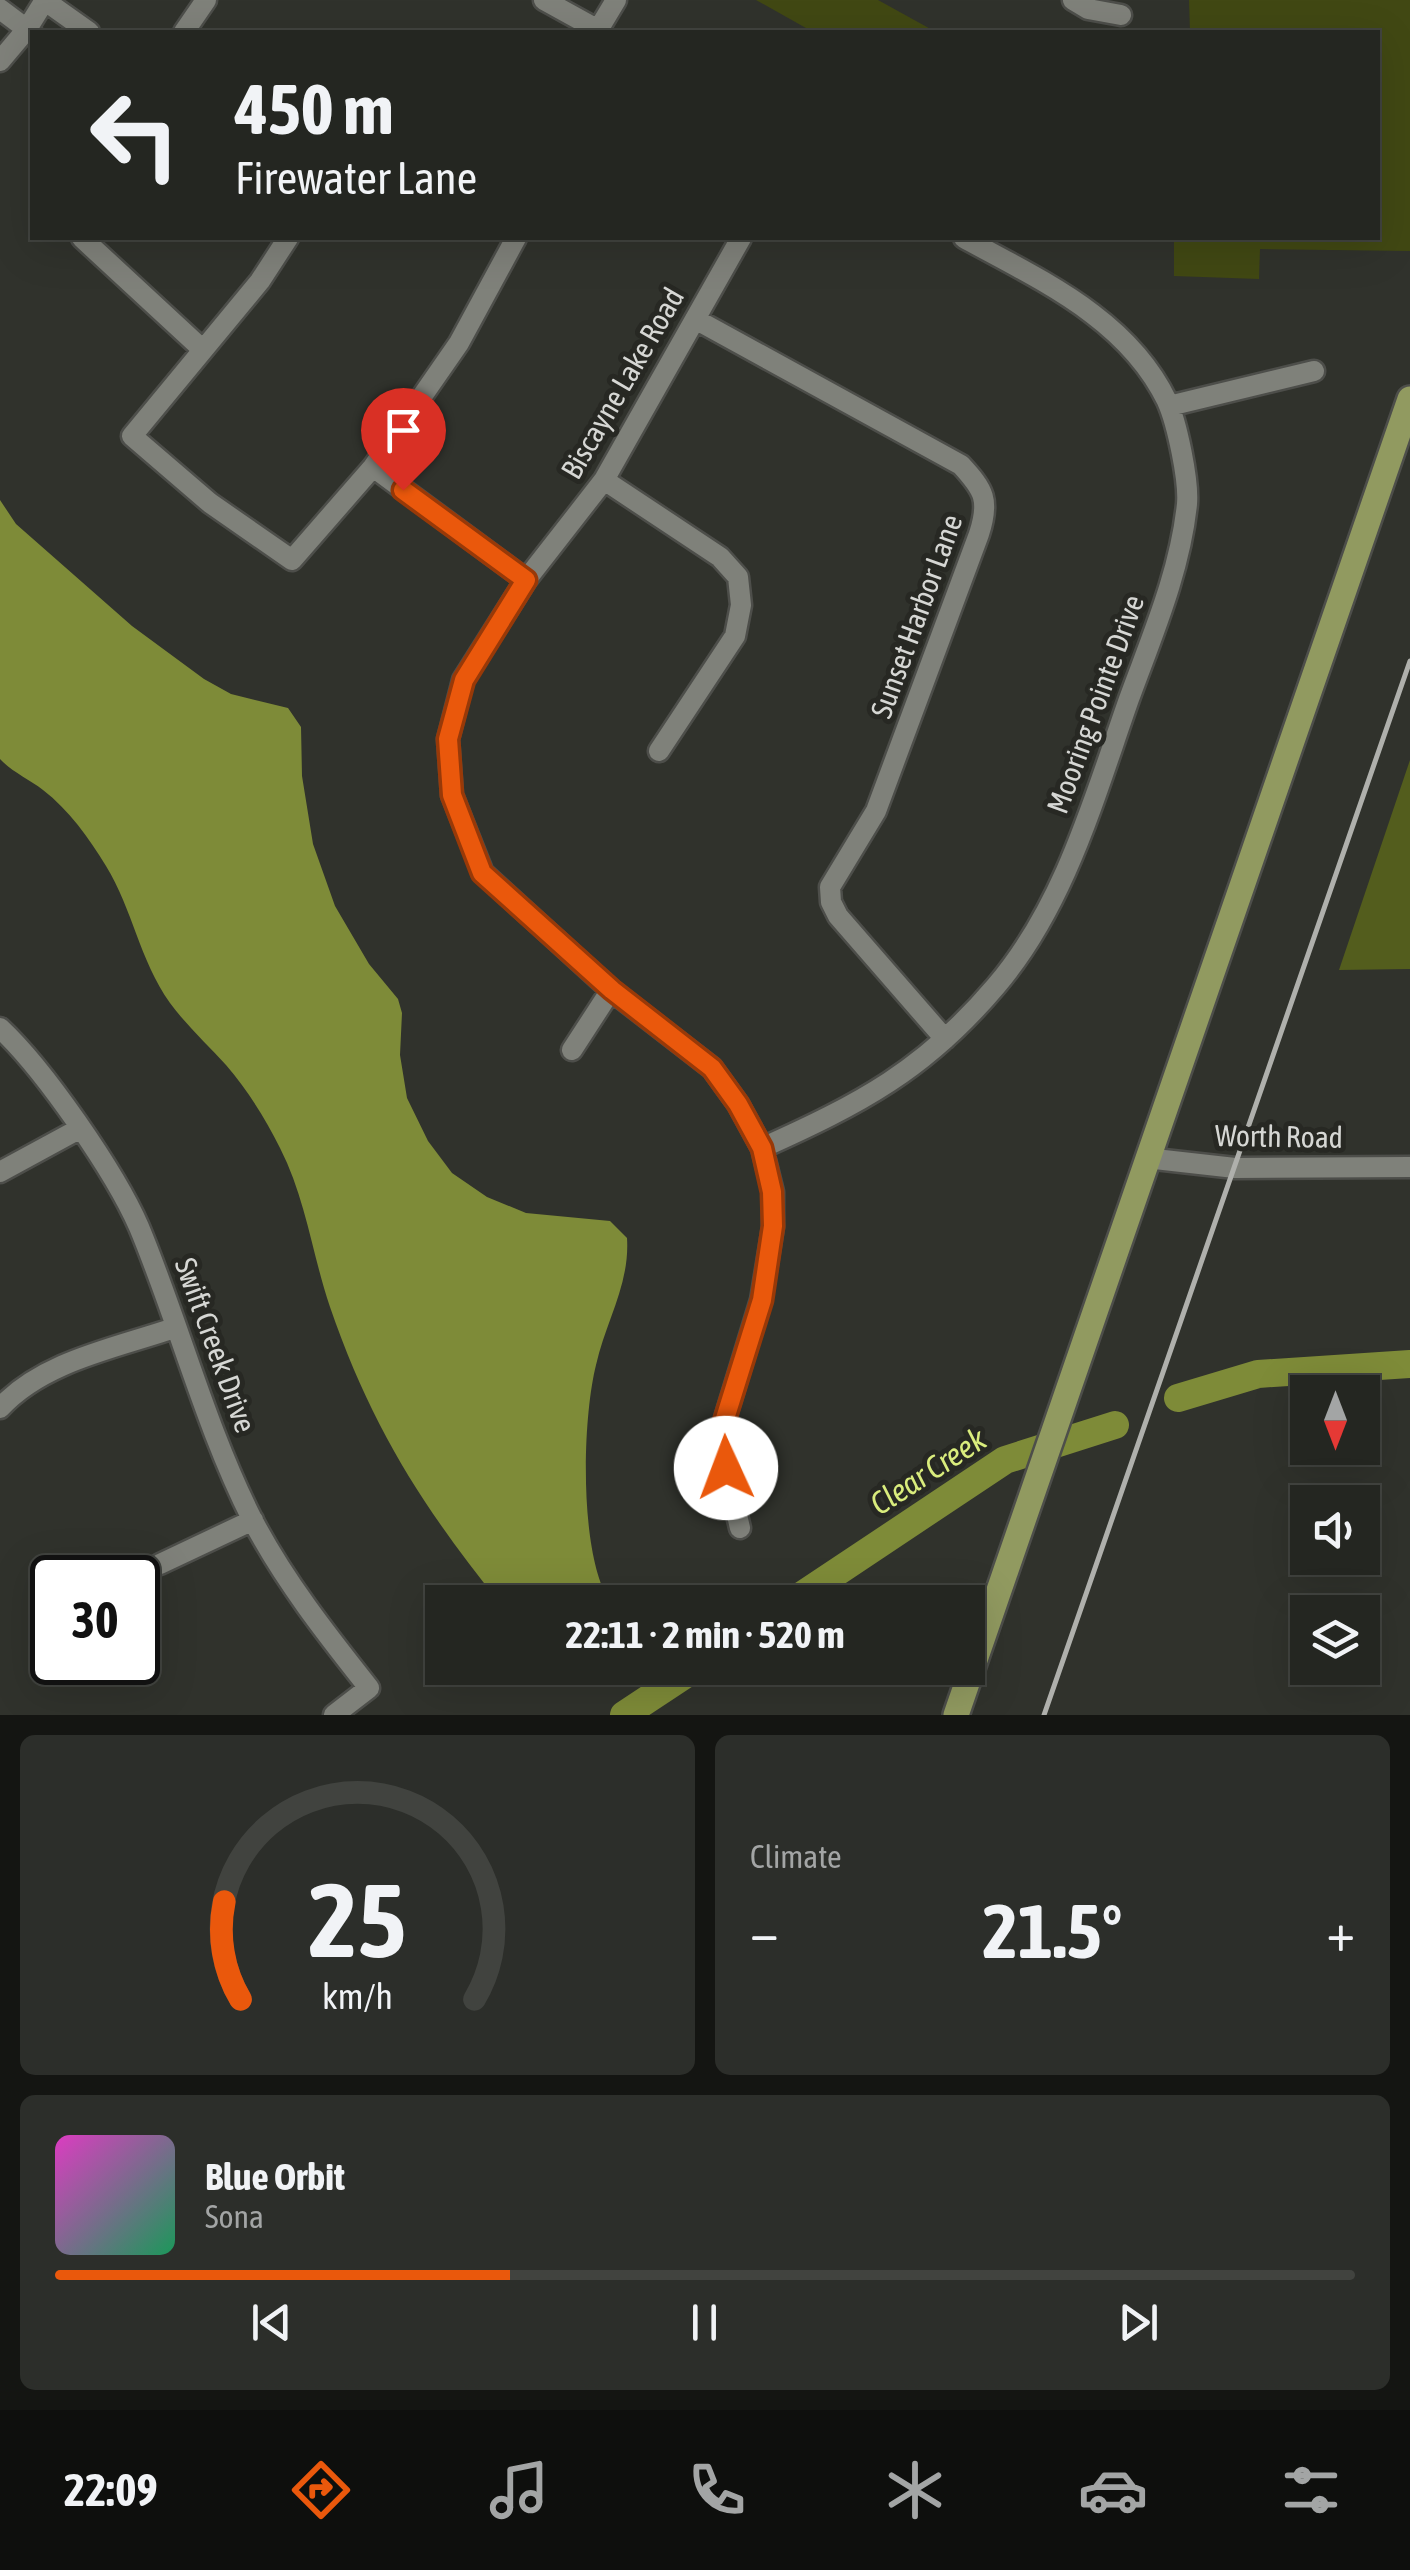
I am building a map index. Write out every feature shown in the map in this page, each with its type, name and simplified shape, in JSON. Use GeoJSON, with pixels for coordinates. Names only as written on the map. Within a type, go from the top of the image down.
{"type":"FeatureCollection","features":[{"type":"Feature","properties":{"kind":"main road"},"geometry":{"type":"LineString","coordinates":[[956,1715],[1410,399]]}},
{"type":"Feature","properties":{"kind":"street"},"geometry":{"type":"LineString","coordinates":[[30,30],[45,0],[86,30]]}},
{"type":"Feature","properties":{"kind":"street"},"geometry":{"type":"LineString","coordinates":[[185,30],[206,0]]}},
{"type":"Feature","properties":{"kind":"street"},"geometry":{"type":"LineString","coordinates":[[544,0],[598,30]]}},
{"type":"Feature","properties":{"kind":"street"},"geometry":{"type":"LineString","coordinates":[[601,30],[616,0]]}},
{"type":"Feature","properties":{"kind":"street"},"geometry":{"type":"LineString","coordinates":[[1073,0],[1088,9],[1121,15]]}},
{"type":"Feature","properties":{"kind":"street"},"geometry":{"type":"LineString","coordinates":[[0,9],[30,31],[0,61]]}},
{"type":"Feature","properties":{"kind":"street"},"geometry":{"type":"LineString","coordinates":[[84,240],[202,349]]}},
{"type":"Feature","properties":{"kind":"street"},"geometry":{"type":"LineString","coordinates":[[287,240],[260,280],[132,436],[210,504],[292,560],[372,468],[458,344],[515,240]]}},
{"type":"Feature","properties":{"kind":"street","name":"Biscayne Lake Road"},"geometry":{"type":"LineString","coordinates":[[740,240],[604,480],[526,580],[464,680],[448,739],[452,795],[482,873],[612,990],[712,1068],[762,1148],[772,1192],[773,1226],[762,1300],[719,1438],[740,1528]]}},
{"type":"Feature","properties":{"kind":"street","name":"Mooring Pointe Drive"},"geometry":{"type":"LineString","coordinates":[[762,1148],[876,1093],[944,1040],[1006,974],[1069,866],[1175,570],[1188,499],[1169,406],[1152,373],[1108,325],[1070,297],[968,240]]}},
{"type":"Feature","properties":{"kind":"street","name":"Sunset Harbor Lane"},"geometry":{"type":"LineString","coordinates":[[695,319],[961,465],[982,486],[986,512],[979,534],[876,811],[830,887],[831,902],[838,916],[944,1040]]}},
{"type":"Feature","properties":{"kind":"street"},"geometry":{"type":"LineString","coordinates":[[1169,406],[1314,371]]}},
{"type":"Feature","properties":{"kind":"street"},"geometry":{"type":"LineString","coordinates":[[372,468],[526,580]]}},
{"type":"Feature","properties":{"kind":"street"},"geometry":{"type":"LineString","coordinates":[[604,480],[720,557],[738,578],[740,605],[734,636],[659,752]]}},
{"type":"Feature","properties":{"kind":"street"},"geometry":{"type":"LineString","coordinates":[[572,1050],[612,990]]}},
{"type":"Feature","properties":{"kind":"street","name":"Swift Creek Drive"},"geometry":{"type":"LineString","coordinates":[[0,1028],[42,1077],[124,1197],[253,1520],[292,1585],[369,1688],[334,1715]]}},
{"type":"Feature","properties":{"kind":"street"},"geometry":{"type":"LineString","coordinates":[[0,1172],[79,1129]]}},
{"type":"Feature","properties":{"kind":"street","name":"Worth Road"},"geometry":{"type":"LineString","coordinates":[[1146,1158],[1235,1168],[1410,1167]]}},
{"type":"Feature","properties":{"kind":"street"},"geometry":{"type":"LineString","coordinates":[[0,1408],[30,1382],[54,1369],[174,1328]]}},
{"type":"Feature","properties":{"kind":"street"},"geometry":{"type":"LineString","coordinates":[[160,1564],[253,1520]]}},
{"type":"Feature","properties":{"kind":"shaded area"},"geometry":{"type":"Polygon","coordinates":[[[756,0],[878,0],[932,30],[809,30],[756,0]]]}},
{"type":"Feature","properties":{"kind":"shaded area"},"geometry":{"type":"Polygon","coordinates":[[[1189,0],[1410,0],[1410,251],[1260,249],[1259,279],[1174,276],[1174,240],[1380,240],[1380,30],[1190,30],[1189,0]]]}},
{"type":"Feature","properties":{"kind":"shaded area"},"geometry":{"type":"Polygon","coordinates":[[[0,500],[16,524],[132,626],[204,679],[231,694],[288,708],[301,727],[302,776],[313,844],[335,906],[369,964],[398,999],[402,1013],[400,1055],[407,1098],[428,1141],[452,1173],[487,1197],[526,1213],[610,1221],[627,1238],[625,1271],[600,1349],[588,1419],[588,1521],[602,1585],[486,1585],[446,1532],[401,1463],[363,1390],[330,1307],[289,1167],[269,1127],[234,1074],[183,1019],[159,986],[115,883],[85,835],[52,798],[0,759],[0,500]]]}},
{"type":"Feature","properties":{"kind":"shaded area"},"geometry":{"type":"Polygon","coordinates":[[[1410,760],[1410,969],[1339,970],[1410,760]]]}},
{"type":"Feature","properties":{"kind":"waterway","name":"Clear Creek"},"geometry":{"type":"LineString","coordinates":[[1178,1398],[1258,1374],[1410,1364]]}},
{"type":"Feature","properties":{"kind":"waterway","name":"Clear Creek"},"geometry":{"type":"LineString","coordinates":[[818,1585],[1005,1460],[1115,1425]]}},
{"type":"Feature","properties":{"kind":"waterway","name":"Clear Creek"},"geometry":{"type":"LineString","coordinates":[[624,1715],[669,1685]]}},
{"type":"Feature","properties":{"kind":"railway"},"geometry":{"type":"LineString","coordinates":[[1044,1715],[1410,661]]}},
{"type":"Feature","properties":{"kind":"route"},"geometry":{"type":"LineString","coordinates":[[403,490],[526,580],[464,680],[448,739],[452,795],[482,873],[612,990],[712,1068],[762,1148],[772,1192],[773,1226],[762,1300],[719,1438],[726,1468]]}}]}
